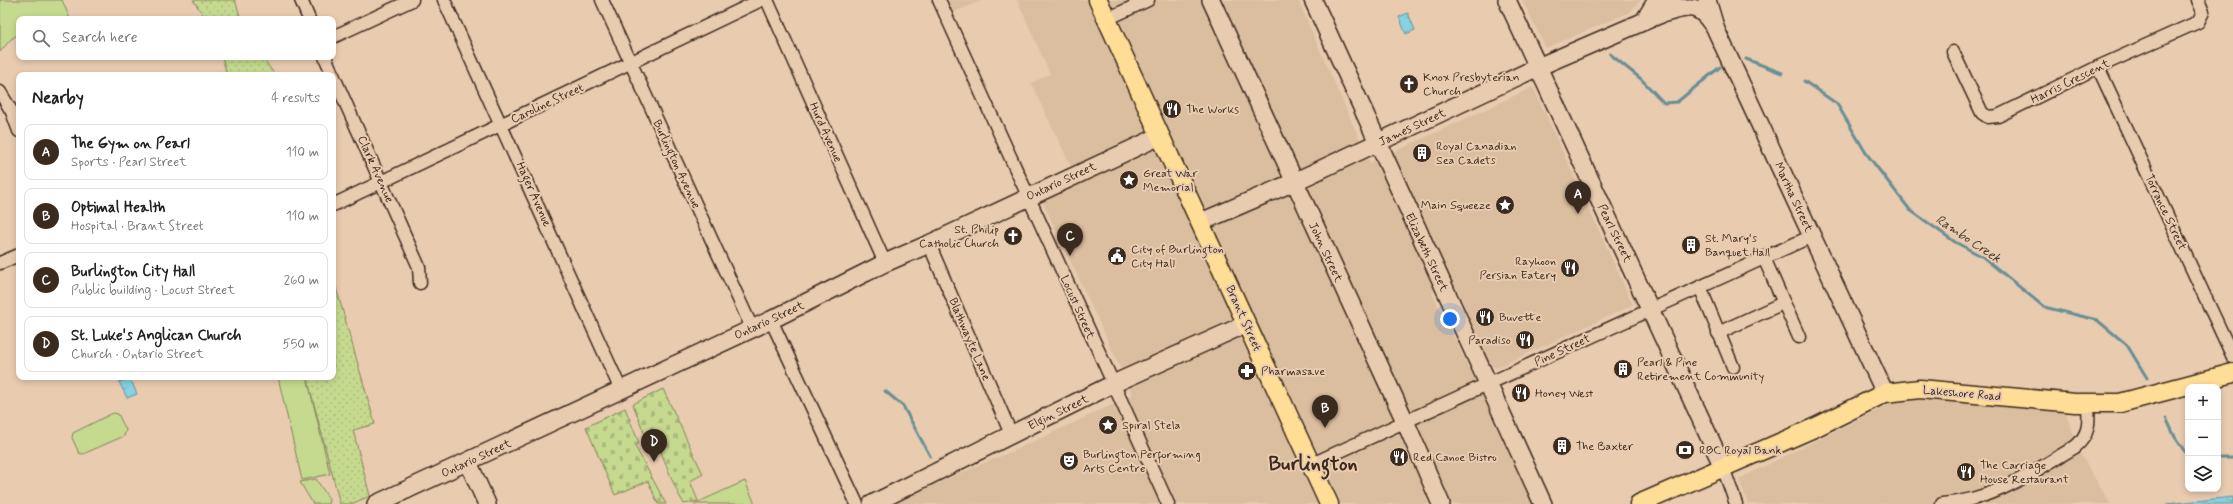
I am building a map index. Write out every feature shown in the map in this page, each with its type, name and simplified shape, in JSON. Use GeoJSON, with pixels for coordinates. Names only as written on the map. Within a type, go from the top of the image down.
{"type":"FeatureCollection","features":[{"type":"Feature","properties":{"kind":"main road","name":"Brant Street"},"geometry":{"type":"LineString","coordinates":[[1098,0],[1201,222],[1246,324],[1312,464],[1329,504]]}},
{"type":"Feature","properties":{"kind":"main road","name":"Lakeshore Road"},"geometry":{"type":"LineString","coordinates":[[1639,504],[1816,427],[1885,393],[1920,389],[2088,404],[2120,403],[2233,373]]}},
{"type":"Feature","properties":{"kind":"street"},"geometry":{"type":"LineString","coordinates":[[301,0],[308,16]]}},
{"type":"Feature","properties":{"kind":"street"},"geometry":{"type":"LineString","coordinates":[[336,36],[412,0]]}},
{"type":"Feature","properties":{"kind":"street","name":"Hager Avenue"},"geometry":{"type":"LineString","coordinates":[[444,0],[502,124],[621,390]]}},
{"type":"Feature","properties":{"kind":"street","name":"Burlington Avenue"},"geometry":{"type":"LineString","coordinates":[[602,0],[752,328]]}},
{"type":"Feature","properties":{"kind":"street","name":"Caroline Street"},"geometry":{"type":"LineString","coordinates":[[336,204],[761,0]]}},
{"type":"Feature","properties":{"kind":"street","name":"Hurd Avenue"},"geometry":{"type":"LineString","coordinates":[[767,0],[885,263]]}},
{"type":"Feature","properties":{"kind":"street","name":"Locust Street"},"geometry":{"type":"LineString","coordinates":[[939,0],[1168,504]]}},
{"type":"Feature","properties":{"kind":"street"},"geometry":{"type":"LineString","coordinates":[[1107,19],[1148,0]]}},
{"type":"Feature","properties":{"kind":"street","name":"John Street"},"geometry":{"type":"LineString","coordinates":[[1211,0],[1405,421],[1441,504]]}},
{"type":"Feature","properties":{"kind":"street","name":"Elizabeth Street"},"geometry":{"type":"LineString","coordinates":[[1313,0],[1543,504]]}},
{"type":"Feature","properties":{"kind":"street","name":"Pearl Street"},"geometry":{"type":"LineString","coordinates":[[1507,0],[1590,181],[1622,245],[1650,310],[1723,467]]}},
{"type":"Feature","properties":{"kind":"street","name":"James Street"},"geometry":{"type":"LineString","coordinates":[[1201,222],[1294,182],[1538,67],[1615,35],[1644,21],[1659,7],[1673,0]]}},
{"type":"Feature","properties":{"kind":"street","name":"Martha Street"},"geometry":{"type":"LineString","coordinates":[[1707,0],[1716,30],[1885,393]]}},
{"type":"Feature","properties":{"kind":"street","name":"Harris Crescent"},"geometry":{"type":"LineString","coordinates":[[1953,52],[1978,107],[1988,117],[1998,116],[2098,67],[2198,22],[2203,12],[2198,0]]}},
{"type":"Feature","properties":{"kind":"street"},"geometry":{"type":"LineString","coordinates":[[1659,7],[1698,8],[1705,12],[1716,30]]}},
{"type":"Feature","properties":{"kind":"street","name":"Clark Avenue"},"geometry":{"type":"LineString","coordinates":[[326,60],[332,72]]}},
{"type":"Feature","properties":{"kind":"street","name":"Torrance Street"},"geometry":{"type":"LineString","coordinates":[[2098,67],[2233,357]]}},
{"type":"Feature","properties":{"kind":"street","name":"Clark Avenue"},"geometry":{"type":"LineString","coordinates":[[336,81],[419,268],[420,283]]}},
{"type":"Feature","properties":{"kind":"street"},"geometry":{"type":"LineString","coordinates":[[0,92],[12,112],[16,123]]}},
{"type":"Feature","properties":{"kind":"street","name":"Ontario Street"},"geometry":{"type":"LineString","coordinates":[[376,504],[771,320],[885,263],[1160,136]]}},
{"type":"Feature","properties":{"kind":"street","name":"Pine Street"},"geometry":{"type":"LineString","coordinates":[[1312,464],[1812,236]]}},
{"type":"Feature","properties":{"kind":"street","name":"Blathwayte Lane"},"geometry":{"type":"LineString","coordinates":[[929,244],[1011,434]]}},
{"type":"Feature","properties":{"kind":"street"},"geometry":{"type":"LineString","coordinates":[[0,263],[16,256]]}},
{"type":"Feature","properties":{"kind":"street"},"geometry":{"type":"LineString","coordinates":[[1764,258],[1799,337]]}},
{"type":"Feature","properties":{"kind":"street"},"geometry":{"type":"LineString","coordinates":[[1700,287],[1733,367]]}},
{"type":"Feature","properties":{"kind":"street"},"geometry":{"type":"LineString","coordinates":[[1718,333],[1783,303]]}},
{"type":"Feature","properties":{"kind":"street"},"geometry":{"type":"LineString","coordinates":[[771,320],[857,504]]}},
{"type":"Feature","properties":{"kind":"street","name":"Elgin Street"},"geometry":{"type":"LineString","coordinates":[[872,504],[1113,384],[1246,324]]}},
{"type":"Feature","properties":{"kind":"street"},"geometry":{"type":"LineString","coordinates":[[1942,504],[1977,499],[2000,491],[2075,446],[2084,439],[2089,428],[2088,404]]}},
{"type":"Feature","properties":{"kind":"street"},"geometry":{"type":"LineString","coordinates":[[468,462],[487,504]]}},
{"type":"Feature","properties":{"kind":"street"},"geometry":{"type":"LineString","coordinates":[[1723,467],[1736,504]]}},
{"type":"Feature","properties":{"kind":"shaded area"},"geometry":{"type":"Polygon","coordinates":[[[946,0],[983,0],[952,13],[946,0]]]}},
{"type":"Feature","properties":{"kind":"shaded area"},"geometry":{"type":"Polygon","coordinates":[[[1017,0],[1298,0],[1370,163],[1533,87],[1633,305],[1496,368],[1491,365],[1456,287],[1432,293],[1537,504],[888,504],[1015,450],[1133,395],[1042,200],[1078,181],[1031,83],[1050,74],[1017,0]]]}},
{"type":"Feature","properties":{"kind":"shaded area"},"geometry":{"type":"Polygon","coordinates":[[[1522,0],[1641,0],[1630,12],[1546,48],[1522,0]]]}},
{"type":"Feature","properties":{"kind":"shaded area"},"geometry":{"type":"Polygon","coordinates":[[[1931,394],[2066,413],[2081,455],[2110,504],[1748,504],[1739,479],[1897,400],[1931,394]]]}},
{"type":"Feature","properties":{"kind":"green space"},"geometry":{"type":"Polygon","coordinates":[[[0,0],[62,0],[69,16],[16,16],[16,36],[11,39],[0,52],[0,0]]]}},
{"type":"Feature","properties":{"kind":"green space"},"geometry":{"type":"Polygon","coordinates":[[[193,0],[235,0],[240,16],[204,16],[193,0]]]}},
{"type":"Feature","properties":{"kind":"green space"},"geometry":{"type":"Polygon","coordinates":[[[223,60],[264,60],[273,72],[226,72],[223,60]]]}},
{"type":"Feature","properties":{"kind":"green space"},"geometry":{"type":"Polygon","coordinates":[[[336,288],[375,424],[353,430],[370,496],[351,504],[340,504],[308,380],[336,380],[336,288]]]}},
{"type":"Feature","properties":{"kind":"green space"},"geometry":{"type":"Polygon","coordinates":[[[279,380],[308,380],[330,474],[302,480],[279,380]]]}},
{"type":"Feature","properties":{"kind":"green space"},"geometry":{"type":"Polygon","coordinates":[[[663,389],[703,474],[690,481],[698,501],[684,504],[675,487],[654,436],[644,433],[633,404],[663,389]]]}},
{"type":"Feature","properties":{"kind":"green space"},"geometry":{"type":"Polygon","coordinates":[[[625,408],[639,443],[635,446],[666,504],[658,504],[648,481],[615,495],[586,427],[625,408]]]}},
{"type":"Feature","properties":{"kind":"green space"},"geometry":{"type":"Polygon","coordinates":[[[113,413],[118,414],[126,430],[124,436],[83,454],[79,453],[72,438],[73,433],[113,413]]]}},
{"type":"Feature","properties":{"kind":"green space"},"geometry":{"type":"Polygon","coordinates":[[[316,479],[329,499],[328,504],[313,504],[300,482],[316,479]]]}},
{"type":"Feature","properties":{"kind":"green space"},"geometry":{"type":"Polygon","coordinates":[[[745,481],[755,504],[694,504],[745,481]]]}},
{"type":"Feature","properties":{"kind":"water"},"geometry":{"type":"Polygon","coordinates":[[[1408,13],[1415,30],[1406,34],[1399,17],[1408,13]]]}},
{"type":"Feature","properties":{"kind":"water"},"geometry":{"type":"Polygon","coordinates":[[[131,380],[137,394],[127,398],[119,382],[131,380]]]}},
{"type":"Feature","properties":{"kind":"water"},"geometry":{"type":"Polygon","coordinates":[[[2233,497],[2233,504],[2166,504],[2233,497]]]}},
{"type":"Feature","properties":{"kind":"waterway","name":"Rambo Creek"},"geometry":{"type":"LineString","coordinates":[[1610,54],[1641,79],[1664,103],[1677,102],[1720,67]]}},
{"type":"Feature","properties":{"kind":"waterway","name":"Rambo Creek"},"geometry":{"type":"LineString","coordinates":[[1746,59],[1782,73]]}},
{"type":"Feature","properties":{"kind":"waterway","name":"Rambo Creek"},"geometry":{"type":"LineString","coordinates":[[1804,81],[1837,104],[1866,153],[1910,210],[1955,242],[1983,257],[2044,307],[2097,320],[2127,345],[2147,378]]}},
{"type":"Feature","properties":{"kind":"waterway"},"geometry":{"type":"LineString","coordinates":[[885,391],[903,406],[930,456]]}},
{"type":"Feature","properties":{"kind":"waterway"},"geometry":{"type":"LineString","coordinates":[[2166,418],[2175,437],[2185,452]]}},
{"type":"Feature","properties":{"kind":"waterway"},"geometry":{"type":"LineString","coordinates":[[2221,458],[2233,458]]}},
{"type":"Feature","properties":{"kind":"place","name":"Knox Presbyterian Church"},"geometry":{"type":"Point","coordinates":[1409,84]}},
{"type":"Feature","properties":{"kind":"place","name":"The Works"},"geometry":{"type":"Point","coordinates":[1172,109]}},
{"type":"Feature","properties":{"kind":"place","name":"Royal Canadian Sea Cadets"},"geometry":{"type":"Point","coordinates":[1422,153]}},
{"type":"Feature","properties":{"kind":"place","name":"Great War Memorial"},"geometry":{"type":"Point","coordinates":[1129,180]}},
{"type":"Feature","properties":{"kind":"place","name":"Main Squeeze"},"geometry":{"type":"Point","coordinates":[1505,205]}},
{"type":"Feature","properties":{"kind":"place","name":"The Gym on Pearl"},"geometry":{"type":"Point","coordinates":[1578,214]}},
{"type":"Feature","properties":{"kind":"place","name":"St. Philip Catholic Church"},"geometry":{"type":"Point","coordinates":[1013,236]}},
{"type":"Feature","properties":{"kind":"place","name":"St. Mary's Banquet Hall"},"geometry":{"type":"Point","coordinates":[1691,245]}},
{"type":"Feature","properties":{"kind":"place","name":"Burlington City Hall"},"geometry":{"type":"Point","coordinates":[1070,256]}},
{"type":"Feature","properties":{"kind":"place","name":"City of Burlington City Hall"},"geometry":{"type":"Point","coordinates":[1117,256]}},
{"type":"Feature","properties":{"kind":"place","name":"Rayhoon Persian Eatery"},"geometry":{"type":"Point","coordinates":[1570,268]}},
{"type":"Feature","properties":{"kind":"place","name":"Buvette"},"geometry":{"type":"Point","coordinates":[1485,317]}},
{"type":"Feature","properties":{"kind":"place","name":"Paradiso"},"geometry":{"type":"Point","coordinates":[1525,340]}},
{"type":"Feature","properties":{"kind":"place","name":"Pearl & Pine Retirement Community"},"geometry":{"type":"Point","coordinates":[1623,369]}},
{"type":"Feature","properties":{"kind":"place","name":"Pharmasave"},"geometry":{"type":"Point","coordinates":[1247,371]}},
{"type":"Feature","properties":{"kind":"place","name":"Honey West"},"geometry":{"type":"Point","coordinates":[1521,393]}},
{"type":"Feature","properties":{"kind":"place","name":"Spiral Stela"},"geometry":{"type":"Point","coordinates":[1108,425]}},
{"type":"Feature","properties":{"kind":"place","name":"Optimal Health"},"geometry":{"type":"Point","coordinates":[1325,428]}},
{"type":"Feature","properties":{"kind":"place","name":"The Baxter"},"geometry":{"type":"Point","coordinates":[1562,446]}},
{"type":"Feature","properties":{"kind":"place","name":"RBC Royal Bank"},"geometry":{"type":"Point","coordinates":[1685,450]}},
{"type":"Feature","properties":{"kind":"place","name":"Red Canoe Bistro"},"geometry":{"type":"Point","coordinates":[1399,457]}},
{"type":"Feature","properties":{"kind":"place","name":"Burlington Performing Arts Centre"},"geometry":{"type":"Point","coordinates":[1069,461]}},
{"type":"Feature","properties":{"kind":"place","name":"St. Luke's Anglican Church"},"geometry":{"type":"Point","coordinates":[654,462]}},
{"type":"Feature","properties":{"kind":"place","name":"The Carriage House Restaurant"},"geometry":{"type":"Point","coordinates":[1966,472]}},
{"type":"Feature","properties":{"kind":"district","name":"Burlington"},"geometry":{"type":"Point","coordinates":[1313,463]}}]}
